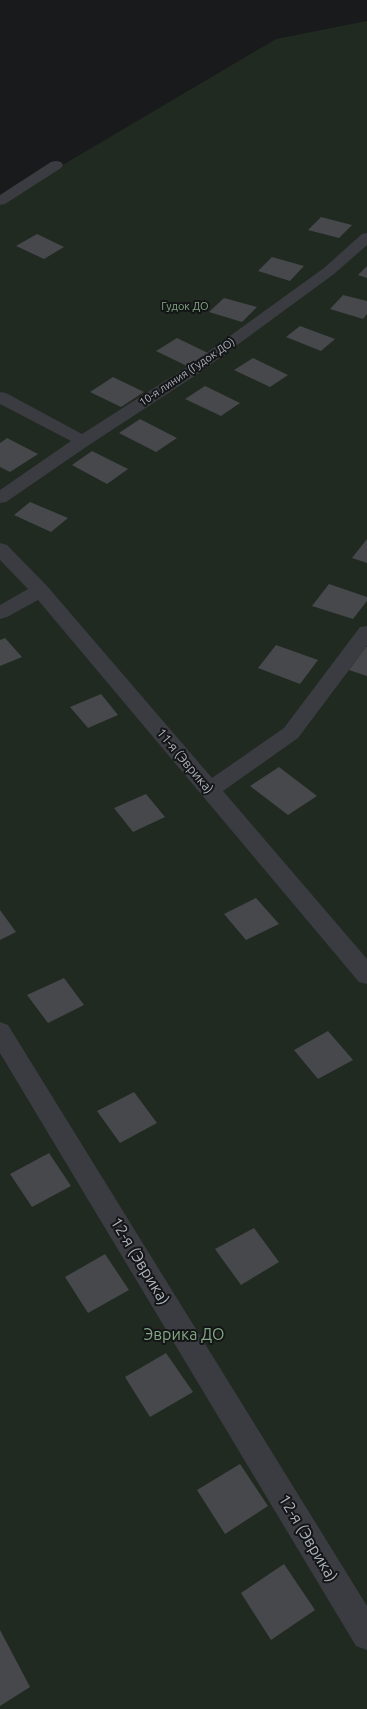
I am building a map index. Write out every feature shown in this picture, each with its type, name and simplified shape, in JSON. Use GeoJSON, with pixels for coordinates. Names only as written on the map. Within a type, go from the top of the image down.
{"type":"FeatureCollection","features":[{"type":"Feature","properties":{"kind":"lane"},"geometry":{"type":"LineString","coordinates":[[0,202],[56,165]]}},
{"type":"Feature","properties":{"kind":"lane","name":"10-я линия (Гудок ДО)"},"geometry":{"type":"LineString","coordinates":[[0,498],[83,440],[193,370],[329,271],[367,237]]}},
{"type":"Feature","properties":{"kind":"lane"},"geometry":{"type":"LineString","coordinates":[[0,397],[83,440]]}},
{"type":"Feature","properties":{"kind":"lane","name":"11-я (Эврика)"},"geometry":{"type":"LineString","coordinates":[[0,550],[40,590],[367,975]]}},
{"type":"Feature","properties":{"kind":"lane"},"geometry":{"type":"LineString","coordinates":[[0,613],[40,590]]}},
{"type":"Feature","properties":{"kind":"lane"},"geometry":{"type":"LineString","coordinates":[[210,790],[291,733],[367,632]]}},
{"type":"Feature","properties":{"kind":"lane","name":"12-я (Эврика)"},"geometry":{"type":"LineString","coordinates":[[0,1032],[367,1635]]}},
{"type":"Feature","properties":{"kind":"green space","name":"Эврика ДО"},"geometry":{"type":"Polygon","coordinates":[[[367,21],[367,1709],[0,1709],[0,202],[276,39],[367,21]]]}},
{"type":"Feature","properties":{"kind":"building"},"geometry":{"type":"Polygon","coordinates":[[[321,217],[352,225],[339,238],[308,230],[321,217]]]}},
{"type":"Feature","properties":{"kind":"building"},"geometry":{"type":"Polygon","coordinates":[[[37,234],[64,247],[44,259],[16,246],[37,234]]]}},
{"type":"Feature","properties":{"kind":"building"},"geometry":{"type":"Polygon","coordinates":[[[272,257],[304,266],[290,281],[258,271],[272,257]]]}},
{"type":"Feature","properties":{"kind":"building"},"geometry":{"type":"Polygon","coordinates":[[[367,266],[367,278],[358,275],[367,266]]]}},
{"type":"Feature","properties":{"kind":"building"},"geometry":{"type":"Polygon","coordinates":[[[343,295],[367,301],[367,314],[363,319],[330,309],[343,295]]]}},
{"type":"Feature","properties":{"kind":"building"},"geometry":{"type":"Polygon","coordinates":[[[224,298],[257,307],[242,322],[209,312],[224,298]]]}},
{"type":"Feature","properties":{"kind":"building"},"geometry":{"type":"Polygon","coordinates":[[[300,326],[335,339],[321,351],[286,337],[300,326]]]}},
{"type":"Feature","properties":{"kind":"building"},"geometry":{"type":"Polygon","coordinates":[[[177,338],[208,353],[187,366],[156,351],[177,338]]]}},
{"type":"Feature","properties":{"kind":"building"},"geometry":{"type":"Polygon","coordinates":[[[253,358],[288,375],[270,387],[234,370],[253,358]]]}},
{"type":"Feature","properties":{"kind":"building"},"geometry":{"type":"Polygon","coordinates":[[[113,377],[144,392],[121,407],[90,392],[113,377]]]}},
{"type":"Feature","properties":{"kind":"building"},"geometry":{"type":"Polygon","coordinates":[[[205,386],[240,403],[221,416],[185,399],[205,386]]]}},
{"type":"Feature","properties":{"kind":"building"},"geometry":{"type":"Polygon","coordinates":[[[140,419],[177,438],[156,452],[119,433],[140,419]]]}},
{"type":"Feature","properties":{"kind":"building"},"geometry":{"type":"Polygon","coordinates":[[[7,438],[38,454],[10,472],[0,467],[0,443],[7,438]]]}},
{"type":"Feature","properties":{"kind":"building"},"geometry":{"type":"Polygon","coordinates":[[[92,451],[128,469],[107,484],[72,465],[92,451]]]}},
{"type":"Feature","properties":{"kind":"building"},"geometry":{"type":"Polygon","coordinates":[[[30,502],[68,518],[51,532],[14,515],[30,502]]]}},
{"type":"Feature","properties":{"kind":"building"},"geometry":{"type":"Polygon","coordinates":[[[367,539],[367,563],[352,558],[367,539]]]}},
{"type":"Feature","properties":{"kind":"building"},"geometry":{"type":"Polygon","coordinates":[[[329,584],[367,597],[367,601],[353,619],[312,606],[329,584]]]}},
{"type":"Feature","properties":{"kind":"building"},"geometry":{"type":"Polygon","coordinates":[[[5,638],[22,657],[0,666],[0,640],[5,638]]]}},
{"type":"Feature","properties":{"kind":"building"},"geometry":{"type":"Polygon","coordinates":[[[276,645],[318,660],[300,684],[258,668],[276,645]]]}},
{"type":"Feature","properties":{"kind":"building"},"geometry":{"type":"Polygon","coordinates":[[[367,647],[367,676],[349,670],[367,647]]]}},
{"type":"Feature","properties":{"kind":"building"},"geometry":{"type":"Polygon","coordinates":[[[101,694],[118,715],[88,728],[70,707],[101,694]]]}},
{"type":"Feature","properties":{"kind":"building"},"geometry":{"type":"Polygon","coordinates":[[[279,767],[317,796],[288,815],[250,786],[279,767]]]}},
{"type":"Feature","properties":{"kind":"building"},"geometry":{"type":"Polygon","coordinates":[[[146,794],[165,817],[133,832],[114,808],[146,794]]]}},
{"type":"Feature","properties":{"kind":"building"},"geometry":{"type":"Polygon","coordinates":[[[256,898],[279,924],[246,940],[224,914],[256,898]]]}},
{"type":"Feature","properties":{"kind":"building"},"geometry":{"type":"Polygon","coordinates":[[[0,910],[16,932],[0,940],[0,910]]]}},
{"type":"Feature","properties":{"kind":"building"},"geometry":{"type":"Polygon","coordinates":[[[64,978],[84,1005],[48,1023],[27,995],[64,978]]]}},
{"type":"Feature","properties":{"kind":"building"},"geometry":{"type":"Polygon","coordinates":[[[328,1031],[353,1060],[318,1079],[294,1050],[328,1031]]]}},
{"type":"Feature","properties":{"kind":"building"},"geometry":{"type":"Polygon","coordinates":[[[134,1092],[157,1123],[120,1143],[97,1111],[134,1092]]]}},
{"type":"Feature","properties":{"kind":"building"},"geometry":{"type":"Polygon","coordinates":[[[49,1153],[71,1186],[32,1207],[10,1174],[49,1153]]]}},
{"type":"Feature","properties":{"kind":"building"},"geometry":{"type":"Polygon","coordinates":[[[254,1228],[279,1262],[241,1285],[215,1249],[254,1228]]]}},
{"type":"Feature","properties":{"kind":"building"},"geometry":{"type":"Polygon","coordinates":[[[105,1254],[129,1290],[88,1313],[65,1277],[105,1254]]]}},
{"type":"Feature","properties":{"kind":"building"},"geometry":{"type":"Polygon","coordinates":[[[166,1353],[193,1392],[150,1417],[125,1377],[166,1353]]]}},
{"type":"Feature","properties":{"kind":"building"},"geometry":{"type":"Polygon","coordinates":[[[240,1464],[268,1506],[225,1534],[197,1490],[240,1464]]]}},
{"type":"Feature","properties":{"kind":"building"},"geometry":{"type":"Polygon","coordinates":[[[284,1564],[315,1610],[271,1640],[241,1593],[284,1564]]]}},
{"type":"Feature","properties":{"kind":"building"},"geometry":{"type":"Polygon","coordinates":[[[0,1630],[30,1687],[0,1706],[0,1630]]]}},
{"type":"Feature","properties":{"kind":"park label","name":"Гудок ДО"},"geometry":{"type":"Point","coordinates":[185,306]}}]}
